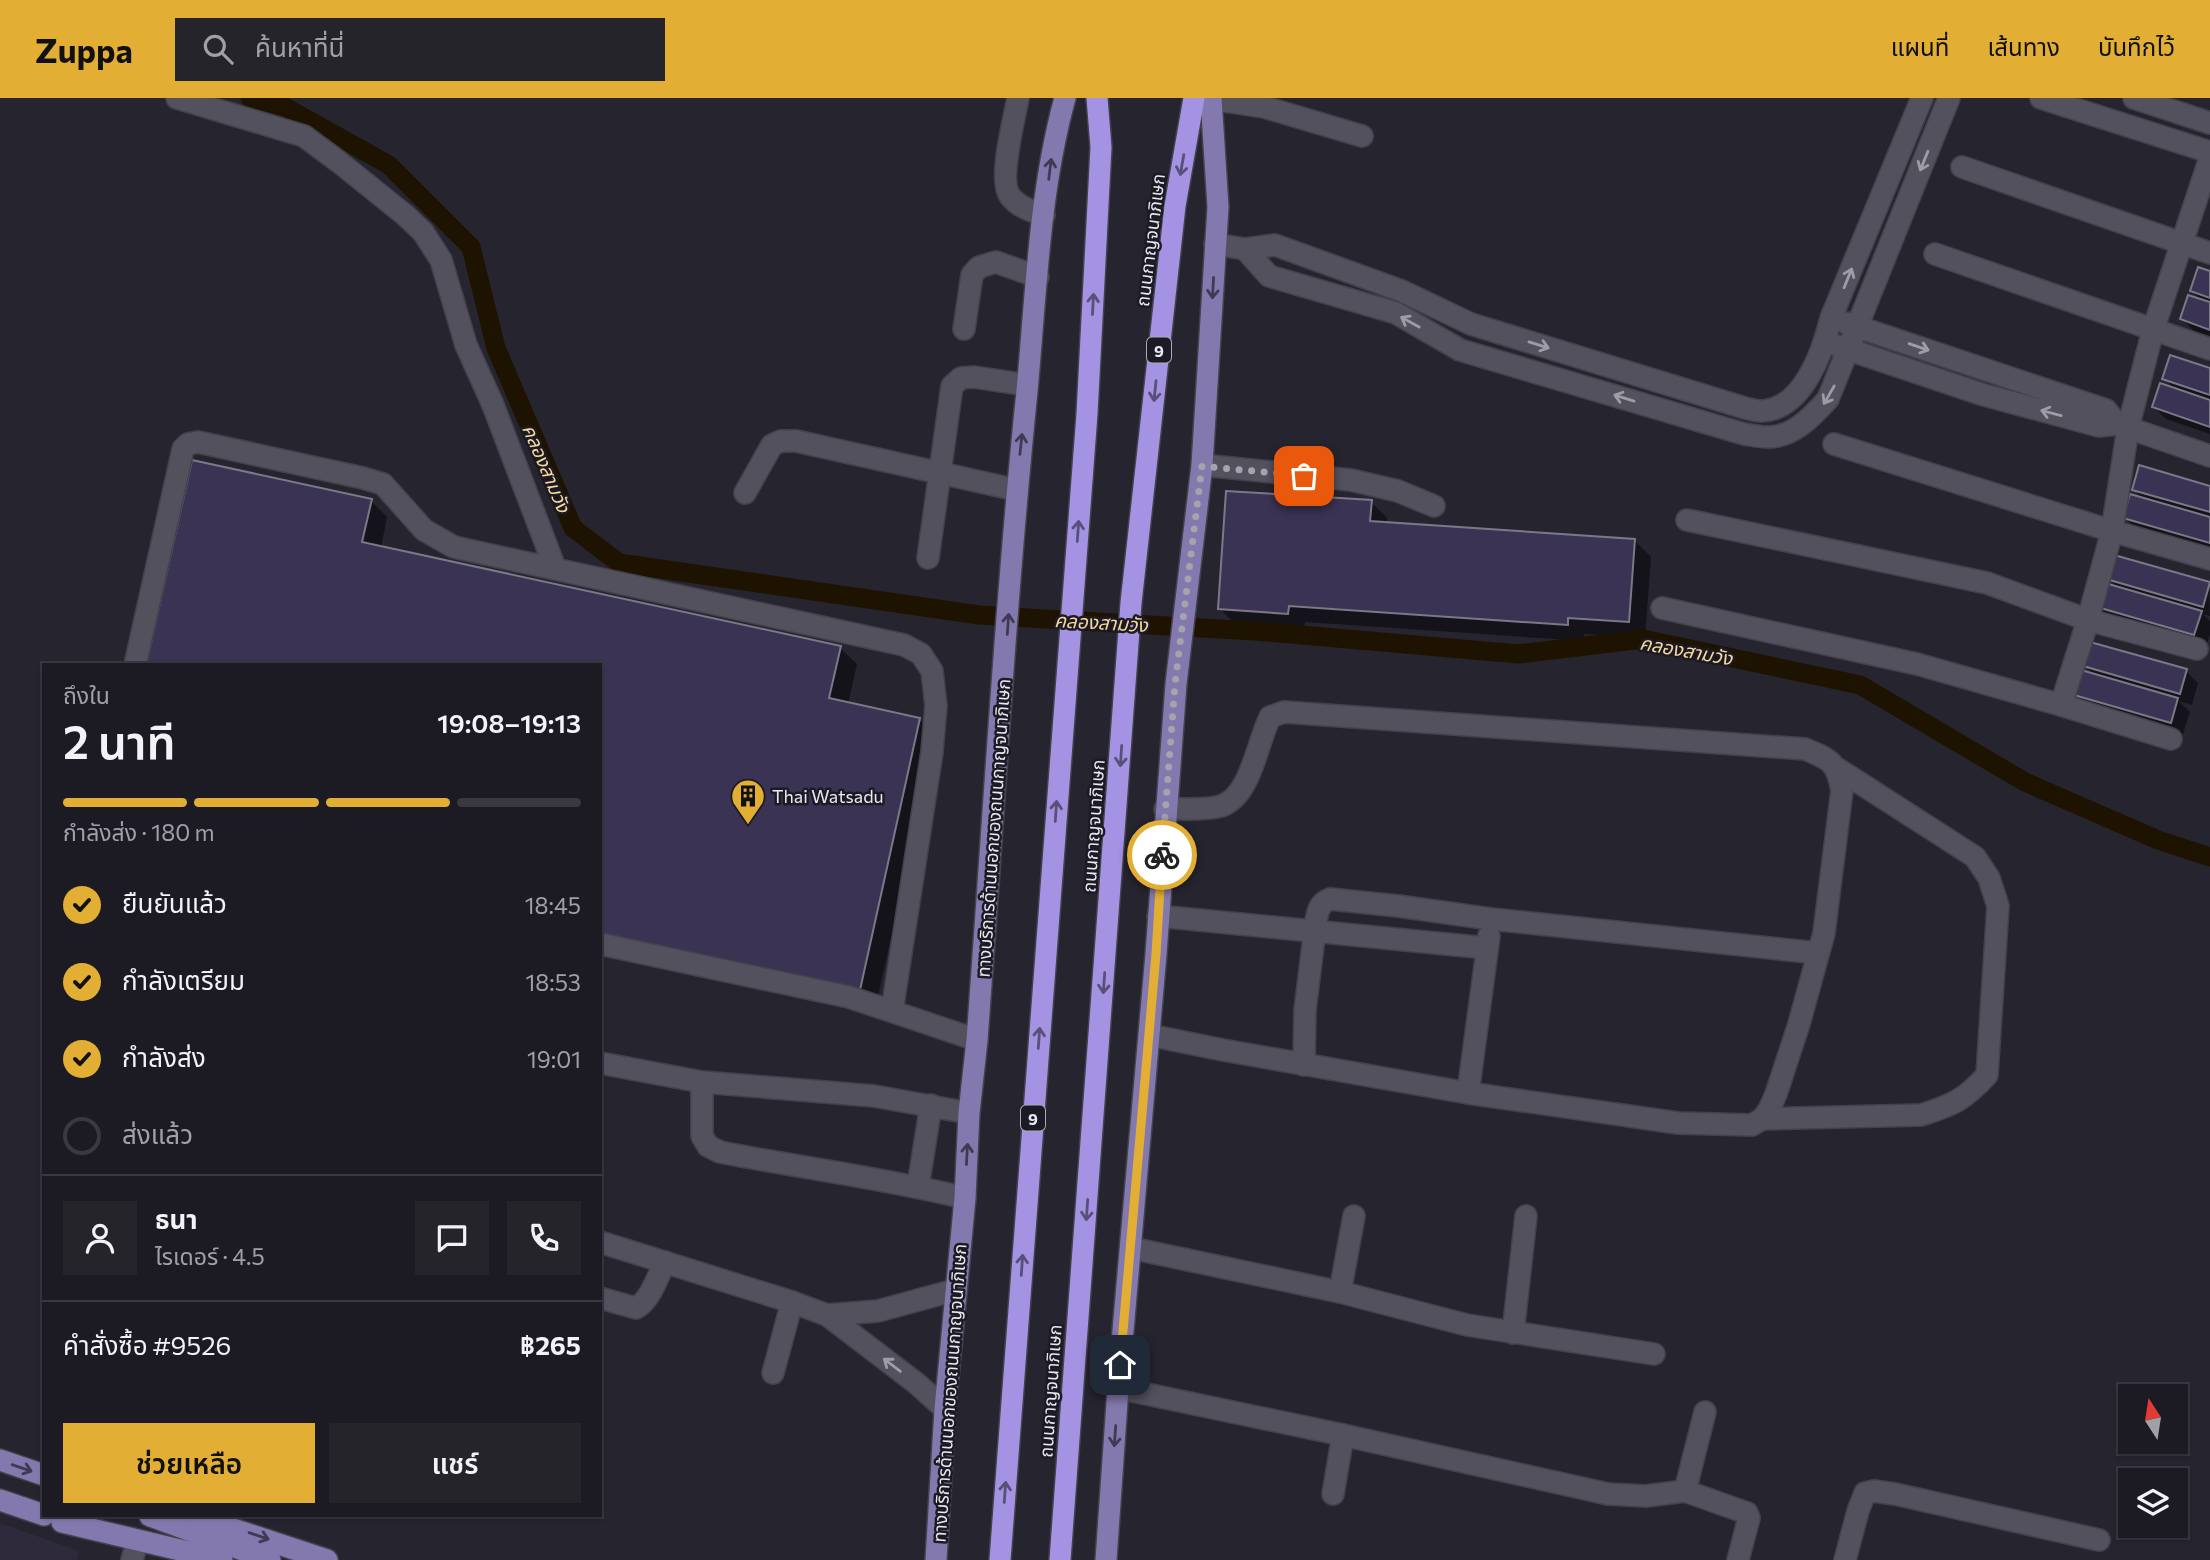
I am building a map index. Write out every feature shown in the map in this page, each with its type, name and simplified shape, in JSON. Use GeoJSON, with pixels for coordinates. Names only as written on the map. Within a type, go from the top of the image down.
{"type":"FeatureCollection","features":[{"type":"Feature","properties":{"kind":"highway","name":"ถนนกาญจนาภิเษก"},"geometry":{"type":"LineString","coordinates":[[1000,1560],[1087,414],[1101,147],[1097,98]]}},
{"type":"Feature","properties":{"kind":"highway","name":"ถนนกาญจนาภิเษก"},"geometry":{"type":"LineString","coordinates":[[1060,1560],[1131,603],[1175,206],[1205,98]]}},
{"type":"Feature","properties":{"kind":"main road","name":"ทางบริการด้านนอกของถนนกาญจนาภิเษก"},"geometry":{"type":"LineString","coordinates":[[936,1560],[945,1409],[965,1198],[969,1113],[977,1040],[1017,490],[1044,215],[1054,139],[1065,98]]}},
{"type":"Feature","properties":{"kind":"main road"},"geometry":{"type":"LineString","coordinates":[[1106,1560],[1175,684],[1202,466],[1218,207],[1205,98]]}},
{"type":"Feature","properties":{"kind":"main road"},"geometry":{"type":"LineString","coordinates":[[0,1460],[42,1474]]}},
{"type":"Feature","properties":{"kind":"main road"},"geometry":{"type":"LineString","coordinates":[[0,1500],[42,1514]]}},
{"type":"Feature","properties":{"kind":"main road"},"geometry":{"type":"LineString","coordinates":[[922,1560],[938,1515]]}},
{"type":"Feature","properties":{"kind":"main road"},"geometry":{"type":"LineString","coordinates":[[50,1517],[134,1555],[164,1560]]}},
{"type":"Feature","properties":{"kind":"main road"},"geometry":{"type":"LineString","coordinates":[[50,1517],[222,1560]]}},
{"type":"Feature","properties":{"kind":"main road"},"geometry":{"type":"LineString","coordinates":[[153,1517],[270,1560]]}},
{"type":"Feature","properties":{"kind":"main road"},"geometry":{"type":"LineString","coordinates":[[197,1517],[327,1560]]}},
{"type":"Feature","properties":{"kind":"street"},"geometry":{"type":"LineString","coordinates":[[177,98],[304,136],[340,162],[423,232],[442,260],[466,345],[494,405],[555,568]]}},
{"type":"Feature","properties":{"kind":"street"},"geometry":{"type":"LineString","coordinates":[[1018,98],[1006,190],[1019,205],[1044,215]]}},
{"type":"Feature","properties":{"kind":"street"},"geometry":{"type":"LineString","coordinates":[[1205,98],[1264,107],[1362,136]]}},
{"type":"Feature","properties":{"kind":"street"},"geometry":{"type":"LineString","coordinates":[[1215,244],[1245,249],[1275,245],[1402,291],[1471,324],[1762,411],[1776,407],[1794,396],[1807,382],[1922,98]]}},
{"type":"Feature","properties":{"kind":"street"},"geometry":{"type":"LineString","coordinates":[[1245,249],[1269,276],[1396,313],[1460,349],[1744,434],[1768,438],[1789,433],[1811,418],[1828,399],[1949,98]]}},
{"type":"Feature","properties":{"kind":"street"},"geometry":{"type":"LineString","coordinates":[[2041,98],[2210,152]]}},
{"type":"Feature","properties":{"kind":"street"},"geometry":{"type":"LineString","coordinates":[[2134,98],[2210,124]]}},
{"type":"Feature","properties":{"kind":"street"},"geometry":{"type":"LineString","coordinates":[[2061,705],[2112,531],[2123,426],[2210,158]]}},
{"type":"Feature","properties":{"kind":"street"},"geometry":{"type":"LineString","coordinates":[[1962,167],[2210,253]]}},
{"type":"Feature","properties":{"kind":"street"},"geometry":{"type":"LineString","coordinates":[[1935,254],[2210,349]]}},
{"type":"Feature","properties":{"kind":"street"},"geometry":{"type":"LineString","coordinates":[[964,329],[972,275],[979,267],[996,262],[1038,277]]}},
{"type":"Feature","properties":{"kind":"street"},"geometry":{"type":"LineString","coordinates":[[1326,292],[1334,266]]}},
{"type":"Feature","properties":{"kind":"street"},"geometry":{"type":"LineString","coordinates":[[1831,318],[2106,410],[2123,426]]}},
{"type":"Feature","properties":{"kind":"street"},"geometry":{"type":"LineString","coordinates":[[1494,360],[1502,333]]}},
{"type":"Feature","properties":{"kind":"street"},"geometry":{"type":"LineString","coordinates":[[1825,341],[1997,399],[2099,426],[2123,426],[2210,456]]}},
{"type":"Feature","properties":{"kind":"street"},"geometry":{"type":"LineString","coordinates":[[928,558],[952,386],[961,378],[974,377],[1027,385]]}},
{"type":"Feature","properties":{"kind":"street"},"geometry":{"type":"LineString","coordinates":[[746,494],[772,445],[781,441],[796,441],[1017,490]]}},
{"type":"Feature","properties":{"kind":"street"},"geometry":{"type":"LineString","coordinates":[[135,663],[183,449],[188,444],[198,442],[383,484],[425,530],[454,547],[904,645],[921,654],[932,671],[936,705],[932,752],[892,1011]]}},
{"type":"Feature","properties":{"kind":"street"},"geometry":{"type":"LineString","coordinates":[[1834,444],[2210,559]]}},
{"type":"Feature","properties":{"kind":"street"},"geometry":{"type":"LineString","coordinates":[[1202,466],[1351,480],[1398,491],[1434,506]]}},
{"type":"Feature","properties":{"kind":"street"},"geometry":{"type":"LineString","coordinates":[[1687,520],[1987,583],[2088,620],[2197,649]]}},
{"type":"Feature","properties":{"kind":"street"},"geometry":{"type":"LineString","coordinates":[[1662,608],[1917,664],[2171,739]]}},
{"type":"Feature","properties":{"kind":"street"},"geometry":{"type":"LineString","coordinates":[[1165,809],[1219,806],[1232,800],[1243,788],[1270,717],[1284,712],[1784,747],[1805,749],[1825,758],[1975,857],[1989,878],[1998,906],[1987,1075],[1969,1095],[1945,1108],[1921,1115],[1762,1119]]}},
{"type":"Feature","properties":{"kind":"street"},"geometry":{"type":"LineString","coordinates":[[1149,1035],[1468,1093],[1678,1123],[1752,1125],[1762,1119],[1769,1110],[1776,1094],[1824,933],[1842,790],[1838,769]]}},
{"type":"Feature","properties":{"kind":"street"},"geometry":{"type":"LineString","coordinates":[[1304,1065],[1305,1010],[1318,910],[1323,902],[1330,899],[1491,919],[1818,953]]}},
{"type":"Feature","properties":{"kind":"street"},"geometry":{"type":"LineString","coordinates":[[1158,916],[1487,948]]}},
{"type":"Feature","properties":{"kind":"street"},"geometry":{"type":"LineString","coordinates":[[1468,1093],[1491,919]]}},
{"type":"Feature","properties":{"kind":"street"},"geometry":{"type":"LineString","coordinates":[[602,944],[849,997],[977,1040]]}},
{"type":"Feature","properties":{"kind":"street"},"geometry":{"type":"LineString","coordinates":[[602,1063],[702,1082],[874,1096],[969,1113]]}},
{"type":"Feature","properties":{"kind":"street"},"geometry":{"type":"LineString","coordinates":[[702,1082],[702,1136],[708,1146],[720,1152],[918,1186],[965,1198]]}},
{"type":"Feature","properties":{"kind":"street"},"geometry":{"type":"LineString","coordinates":[[918,1186],[931,1105]]}},
{"type":"Feature","properties":{"kind":"street"},"geometry":{"type":"LineString","coordinates":[[1339,1292],[1354,1216]]}},
{"type":"Feature","properties":{"kind":"street"},"geometry":{"type":"LineString","coordinates":[[1513,1333],[1526,1216]]}},
{"type":"Feature","properties":{"kind":"street"},"geometry":{"type":"LineString","coordinates":[[602,1242],[827,1315],[916,1383],[945,1409]]}},
{"type":"Feature","properties":{"kind":"street"},"geometry":{"type":"LineString","coordinates":[[1131,1248],[1339,1292],[1467,1325],[1654,1354]]}},
{"type":"Feature","properties":{"kind":"street"},"geometry":{"type":"LineString","coordinates":[[602,1299],[636,1308],[649,1294],[665,1262]]}},
{"type":"Feature","properties":{"kind":"street"},"geometry":{"type":"LineString","coordinates":[[827,1315],[878,1311],[955,1290]]}},
{"type":"Feature","properties":{"kind":"street"},"geometry":{"type":"LineString","coordinates":[[773,1373],[792,1302]]}},
{"type":"Feature","properties":{"kind":"street"},"geometry":{"type":"LineString","coordinates":[[1118,1388],[1608,1494],[1646,1496],[1685,1491],[1747,1513],[1749,1518],[1738,1560]]}},
{"type":"Feature","properties":{"kind":"street"},"geometry":{"type":"LineString","coordinates":[[1685,1491],[1705,1412]]}},
{"type":"Feature","properties":{"kind":"street"},"geometry":{"type":"LineString","coordinates":[[1334,1494],[1343,1435]]}},
{"type":"Feature","properties":{"kind":"street"},"geometry":{"type":"LineString","coordinates":[[1845,1560],[1865,1493],[1874,1491],[2099,1540]]}},
{"type":"Feature","properties":{"kind":"shaded area"},"geometry":{"type":"Polygon","coordinates":[[[0,1523],[79,1551],[77,1560],[0,1560],[0,1523]]]}},
{"type":"Feature","properties":{"kind":"building"},"geometry":{"type":"Polygon","coordinates":[[[2198,267],[2210,271],[2210,298],[2190,291],[2198,267]]]}},
{"type":"Feature","properties":{"kind":"building"},"geometry":{"type":"Polygon","coordinates":[[[2188,295],[2210,302],[2210,330],[2180,319],[2188,295]]]}},
{"type":"Feature","properties":{"kind":"building"},"geometry":{"type":"Polygon","coordinates":[[[2170,355],[2210,368],[2210,395],[2162,379],[2170,355]]]}},
{"type":"Feature","properties":{"kind":"building"},"geometry":{"type":"Polygon","coordinates":[[[2160,383],[2210,400],[2210,427],[2152,407],[2160,383]]]}},
{"type":"Feature","properties":{"kind":"building","name":"Thai Watsadu"},"geometry":{"type":"Polygon","coordinates":[[[192,460],[372,499],[362,542],[841,646],[829,698],[920,718],[860,990],[602,933],[602,663],[146,663],[192,460]]]}},
{"type":"Feature","properties":{"kind":"building"},"geometry":{"type":"Polygon","coordinates":[[[2139,465],[2210,486],[2210,512],[2132,490],[2139,465]]]}},
{"type":"Feature","properties":{"kind":"building"},"geometry":{"type":"Polygon","coordinates":[[[1226,491],[1372,500],[1370,521],[1635,539],[1629,622],[1568,618],[1568,625],[1289,606],[1288,614],[1218,609],[1226,491]]]}},
{"type":"Feature","properties":{"kind":"building"},"geometry":{"type":"Polygon","coordinates":[[[2130,494],[2210,517],[2210,543],[2123,518],[2130,494]]]}},
{"type":"Feature","properties":{"kind":"building"},"geometry":{"type":"Polygon","coordinates":[[[2114,555],[2210,582],[2203,607],[2106,579],[2114,555]]]}},
{"type":"Feature","properties":{"kind":"building"},"geometry":{"type":"Polygon","coordinates":[[[2105,583],[2202,611],[2194,635],[2097,607],[2105,583]]]}},
{"type":"Feature","properties":{"kind":"building"},"geometry":{"type":"Polygon","coordinates":[[[2090,642],[2187,669],[2180,694],[2083,666],[2090,642]]]}},
{"type":"Feature","properties":{"kind":"building"},"geometry":{"type":"Polygon","coordinates":[[[2081,670],[2178,698],[2171,723],[2074,695],[2081,670]]]}},
{"type":"Feature","properties":{"kind":"waterway","name":"คลองสามวัง"},"geometry":{"type":"LineString","coordinates":[[250,98],[285,107],[389,165],[471,247],[496,348],[573,528],[619,563],[979,615],[1255,631],[1519,654],[1643,639],[1860,685],[2025,782],[2158,840],[2210,857]]}},
{"type":"Feature","properties":{"kind":"way so far"},"geometry":{"type":"LineString","coordinates":[[1162,855],[1175,684],[1202,466],[1304,476]]}},
{"type":"Feature","properties":{"kind":"place","name":"Thai Watsadu"},"geometry":{"type":"Point","coordinates":[748,826]}},
{"type":"Feature","properties":{"kind":"route"},"geometry":{"type":"LineString","coordinates":[[1120,1365],[1156,954],[1162,855]]}}]}
